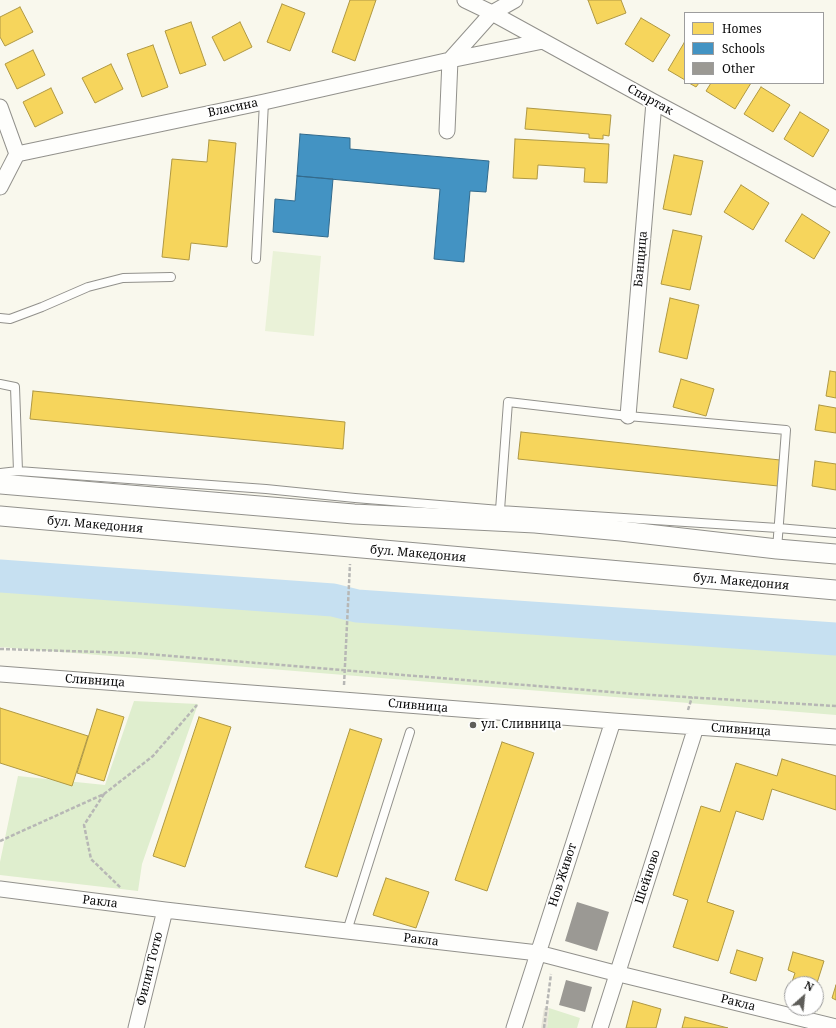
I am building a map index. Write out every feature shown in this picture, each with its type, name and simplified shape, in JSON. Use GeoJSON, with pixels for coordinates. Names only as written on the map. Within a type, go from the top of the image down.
{"type":"FeatureCollection","features":[{"type":"Feature","properties":{"kind":"street","name":"Спартак"},"geometry":{"type":"LineString","coordinates":[[465,0],[492,13],[654,102],[836,199]]}},
{"type":"Feature","properties":{"kind":"street"},"geometry":{"type":"LineString","coordinates":[[447,130],[450,60],[492,13],[516,0]]}},
{"type":"Feature","properties":{"kind":"street","name":"Власина"},"geometry":{"type":"LineString","coordinates":[[16,154],[543,41]]}},
{"type":"Feature","properties":{"kind":"street","name":"Банщица"},"geometry":{"type":"LineString","coordinates":[[628,416],[654,102]]}},
{"type":"Feature","properties":{"kind":"street"},"geometry":{"type":"LineString","coordinates":[[0,107],[16,154],[0,187]]}},
{"type":"Feature","properties":{"kind":"street"},"geometry":{"type":"LineString","coordinates":[[0,484],[354,514],[536,523],[836,554]]}},
{"type":"Feature","properties":{"kind":"street","name":"бул. Македония"},"geometry":{"type":"LineString","coordinates":[[0,516],[836,590]]}},
{"type":"Feature","properties":{"kind":"street","name":"Сливница"},"geometry":{"type":"LineString","coordinates":[[0,674],[836,737]]}},
{"type":"Feature","properties":{"kind":"street","name":"Нов Живот"},"geometry":{"type":"LineString","coordinates":[[514,1028],[612,721]]}},
{"type":"Feature","properties":{"kind":"street","name":"Шейново"},"geometry":{"type":"LineString","coordinates":[[600,1028],[696,727]]}},
{"type":"Feature","properties":{"kind":"street","name":"Ракла"},"geometry":{"type":"LineString","coordinates":[[0,889],[166,910],[538,953],[617,974],[836,1027]]}},
{"type":"Feature","properties":{"kind":"street","name":"Филип Тотю"},"geometry":{"type":"LineString","coordinates":[[136,1028],[166,910]]}},
{"type":"Feature","properties":{"kind":"lane"},"geometry":{"type":"LineString","coordinates":[[256,259],[264,102]]}},
{"type":"Feature","properties":{"kind":"lane"},"geometry":{"type":"LineString","coordinates":[[0,318],[10,319],[42,308],[88,287],[123,278],[171,277]]}},
{"type":"Feature","properties":{"kind":"lane"},"geometry":{"type":"LineString","coordinates":[[0,384],[15,388],[18,471]]}},
{"type":"Feature","properties":{"kind":"lane"},"geometry":{"type":"LineString","coordinates":[[500,510],[508,402],[628,416],[786,430],[777,549]]}},
{"type":"Feature","properties":{"kind":"lane"},"geometry":{"type":"LineString","coordinates":[[0,473],[18,471],[500,510],[836,533]]}},
{"type":"Feature","properties":{"kind":"lane"},"geometry":{"type":"LineString","coordinates":[[347,931],[410,732]]}},
{"type":"Feature","properties":{"kind":"path"},"geometry":{"type":"LineString","coordinates":[[343,700],[350,565]]}},
{"type":"Feature","properties":{"kind":"path"},"geometry":{"type":"LineString","coordinates":[[0,649],[135,653],[635,694],[836,706]]}},
{"type":"Feature","properties":{"kind":"path"},"geometry":{"type":"LineString","coordinates":[[0,841],[104,794],[153,756],[198,704],[207,689]]}},
{"type":"Feature","properties":{"kind":"path"},"geometry":{"type":"LineString","coordinates":[[104,794],[84,825],[91,859],[142,907]]}},
{"type":"Feature","properties":{"kind":"path"},"geometry":{"type":"LineString","coordinates":[[544,1028],[551,974]]}},
{"type":"Feature","properties":{"kind":"green space"},"geometry":{"type":"Polygon","coordinates":[[[273,251],[321,256],[314,336],[265,331],[273,251]]]}},
{"type":"Feature","properties":{"kind":"green space"},"geometry":{"type":"Polygon","coordinates":[[[0,576],[836,637],[836,715],[0,647],[0,576]]]}},
{"type":"Feature","properties":{"kind":"green space"},"geometry":{"type":"Polygon","coordinates":[[[134,701],[198,704],[142,864],[138,891],[0,875],[0,862],[18,776],[105,785],[134,701]]]}},
{"type":"Feature","properties":{"kind":"green space"},"geometry":{"type":"Polygon","coordinates":[[[549,1008],[580,1018],[577,1028],[547,1028],[549,1008]]]}},
{"type":"Feature","properties":{"kind":"shaded area"},"geometry":{"type":"Polygon","coordinates":[[[544,1008],[549,1008],[547,1028],[541,1028],[544,1008]]]}},
{"type":"Feature","properties":{"kind":"building: Homes"},"geometry":{"type":"Polygon","coordinates":[[[350,0],[376,0],[355,61],[332,52],[350,0]]]}},
{"type":"Feature","properties":{"kind":"building: Homes"},"geometry":{"type":"Polygon","coordinates":[[[588,0],[621,0],[626,13],[597,24],[588,0]]]}},
{"type":"Feature","properties":{"kind":"building: Homes"},"geometry":{"type":"Polygon","coordinates":[[[282,4],[305,13],[290,51],[267,42],[282,4]]]}},
{"type":"Feature","properties":{"kind":"building: Homes"},"geometry":{"type":"Polygon","coordinates":[[[20,7],[33,32],[5,46],[0,37],[0,17],[20,7]]]}},
{"type":"Feature","properties":{"kind":"building: Homes"},"geometry":{"type":"Polygon","coordinates":[[[641,18],[670,35],[653,62],[625,44],[641,18]]]}},
{"type":"Feature","properties":{"kind":"building: Homes"},"geometry":{"type":"Polygon","coordinates":[[[191,22],[206,65],[180,74],[165,31],[191,22]]]}},
{"type":"Feature","properties":{"kind":"building: Homes"},"geometry":{"type":"Polygon","coordinates":[[[240,22],[252,47],[224,61],[212,37],[240,22]]]}},
{"type":"Feature","properties":{"kind":"building: Homes"},"geometry":{"type":"Polygon","coordinates":[[[684,43],[684,79],[668,70],[684,43]]]}},
{"type":"Feature","properties":{"kind":"building: Homes"},"geometry":{"type":"Polygon","coordinates":[[[153,45],[168,87],[142,97],[127,54],[153,45]]]}},
{"type":"Feature","properties":{"kind":"building: Homes"},"geometry":{"type":"Polygon","coordinates":[[[33,50],[45,75],[17,89],[5,64],[33,50]]]}},
{"type":"Feature","properties":{"kind":"building: Homes"},"geometry":{"type":"Polygon","coordinates":[[[111,64],[123,89],[95,103],[82,78],[111,64]]]}},
{"type":"Feature","properties":{"kind":"building: Homes"},"geometry":{"type":"Polygon","coordinates":[[[691,84],[698,84],[696,87],[691,84]]]}},
{"type":"Feature","properties":{"kind":"building: Homes"},"geometry":{"type":"Polygon","coordinates":[[[710,84],[750,84],[735,109],[706,91],[710,84]]]}},
{"type":"Feature","properties":{"kind":"building: Homes"},"geometry":{"type":"Polygon","coordinates":[[[761,87],[790,105],[773,132],[744,114],[761,87]]]}},
{"type":"Feature","properties":{"kind":"building: Homes"},"geometry":{"type":"Polygon","coordinates":[[[51,88],[63,113],[35,127],[23,102],[51,88]]]}},
{"type":"Feature","properties":{"kind":"building: Homes"},"geometry":{"type":"Polygon","coordinates":[[[527,108],[611,115],[609,136],[603,135],[603,139],[589,138],[589,134],[525,129],[527,108]]]}},
{"type":"Feature","properties":{"kind":"building: Homes"},"geometry":{"type":"Polygon","coordinates":[[[800,112],[829,130],[813,157],[784,139],[800,112]]]}},
{"type":"Feature","properties":{"kind":"building: Homes"},"geometry":{"type":"Polygon","coordinates":[[[515,139],[609,144],[607,183],[584,182],[585,168],[538,165],[537,179],[513,178],[515,139]]]}},
{"type":"Feature","properties":{"kind":"building: Homes"},"geometry":{"type":"Polygon","coordinates":[[[209,140],[236,143],[227,247],[191,243],[189,260],[162,257],[172,159],[207,162],[209,140]]]}},
{"type":"Feature","properties":{"kind":"building: Homes"},"geometry":{"type":"Polygon","coordinates":[[[674,155],[703,161],[691,215],[663,209],[674,155]]]}},
{"type":"Feature","properties":{"kind":"building: Homes"},"geometry":{"type":"Polygon","coordinates":[[[741,185],[769,203],[753,230],[724,212],[741,185]]]}},
{"type":"Feature","properties":{"kind":"building: Homes"},"geometry":{"type":"Polygon","coordinates":[[[802,214],[830,232],[814,259],[785,241],[802,214]]]}},
{"type":"Feature","properties":{"kind":"building: Homes"},"geometry":{"type":"Polygon","coordinates":[[[673,230],[702,236],[690,290],[661,284],[673,230]]]}},
{"type":"Feature","properties":{"kind":"building: Homes"},"geometry":{"type":"Polygon","coordinates":[[[670,298],[699,305],[687,359],[659,352],[670,298]]]}},
{"type":"Feature","properties":{"kind":"building: Homes"},"geometry":{"type":"Polygon","coordinates":[[[830,371],[836,372],[836,398],[826,396],[830,371]]]}},
{"type":"Feature","properties":{"kind":"building: Homes"},"geometry":{"type":"Polygon","coordinates":[[[681,379],[714,389],[706,416],[673,407],[681,379]]]}},
{"type":"Feature","properties":{"kind":"building: Homes"},"geometry":{"type":"Polygon","coordinates":[[[33,391],[345,422],[343,449],[30,419],[33,391]]]}},
{"type":"Feature","properties":{"kind":"building: Homes"},"geometry":{"type":"Polygon","coordinates":[[[819,405],[836,408],[836,433],[815,430],[819,405]]]}},
{"type":"Feature","properties":{"kind":"building: Homes"},"geometry":{"type":"Polygon","coordinates":[[[521,432],[780,460],[778,486],[518,459],[521,432]]]}},
{"type":"Feature","properties":{"kind":"building: Homes"},"geometry":{"type":"Polygon","coordinates":[[[815,461],[836,464],[836,490],[812,486],[815,461]]]}},
{"type":"Feature","properties":{"kind":"building: Homes"},"geometry":{"type":"Polygon","coordinates":[[[0,708],[88,736],[72,786],[0,763],[0,708]]]}},
{"type":"Feature","properties":{"kind":"building: Homes"},"geometry":{"type":"Polygon","coordinates":[[[97,709],[124,717],[104,781],[77,773],[97,709]]]}},
{"type":"Feature","properties":{"kind":"building: Homes"},"geometry":{"type":"Polygon","coordinates":[[[199,717],[231,727],[185,867],[153,856],[199,717]]]}},
{"type":"Feature","properties":{"kind":"building: Homes"},"geometry":{"type":"Polygon","coordinates":[[[350,729],[382,739],[337,877],[305,867],[350,729]]]}},
{"type":"Feature","properties":{"kind":"building: Homes"},"geometry":{"type":"Polygon","coordinates":[[[502,742],[534,753],[487,891],[455,880],[502,742]]]}},
{"type":"Feature","properties":{"kind":"building: Homes"},"geometry":{"type":"Polygon","coordinates":[[[782,759],[836,776],[836,810],[772,789],[763,820],[736,811],[707,902],[734,911],[718,961],[673,947],[688,900],[673,895],[701,806],[720,812],[736,763],[777,776],[782,759]]]}},
{"type":"Feature","properties":{"kind":"building: Homes"},"geometry":{"type":"Polygon","coordinates":[[[386,878],[429,892],[416,928],[373,915],[386,878]]]}},
{"type":"Feature","properties":{"kind":"building: Homes"},"geometry":{"type":"Polygon","coordinates":[[[737,950],[763,958],[756,981],[730,973],[737,950]]]}},
{"type":"Feature","properties":{"kind":"building: Homes"},"geometry":{"type":"Polygon","coordinates":[[[793,952],[824,961],[819,976],[794,976],[795,973],[788,970],[793,952]]]}},
{"type":"Feature","properties":{"kind":"building: Homes"},"geometry":{"type":"Polygon","coordinates":[[[836,985],[836,1000],[832,998],[836,985]]]}},
{"type":"Feature","properties":{"kind":"building: Homes"},"geometry":{"type":"Polygon","coordinates":[[[633,1001],[661,1009],[656,1028],[626,1028],[633,1001]]]}},
{"type":"Feature","properties":{"kind":"building: Homes"},"geometry":{"type":"Polygon","coordinates":[[[685,1017],[728,1028],[682,1028],[685,1017]]]}},
{"type":"Feature","properties":{"kind":"building: Schools"},"geometry":{"type":"Polygon","coordinates":[[[300,134],[350,138],[350,149],[489,161],[486,192],[470,191],[464,262],[434,259],[440,189],[297,176],[300,134]]]}},
{"type":"Feature","properties":{"kind":"building: Schools"},"geometry":{"type":"Polygon","coordinates":[[[297,176],[333,179],[328,237],[273,232],[275,199],[295,201],[297,176]]]}},
{"type":"Feature","properties":{"kind":"building: Other"},"geometry":{"type":"Polygon","coordinates":[[[577,902],[609,912],[597,951],[565,941],[577,902]]]}},
{"type":"Feature","properties":{"kind":"building: Other"},"geometry":{"type":"Polygon","coordinates":[[[566,980],[592,987],[585,1012],[559,1005],[566,980]]]}},
{"type":"Feature","properties":{"kind":"waterway"},"geometry":{"type":"LineString","coordinates":[[0,576],[333,600],[357,606],[836,639]]}},
{"type":"Feature","properties":{"kind":"place","name":"ул. Сливница"},"geometry":{"type":"Point","coordinates":[473,725]}}]}
